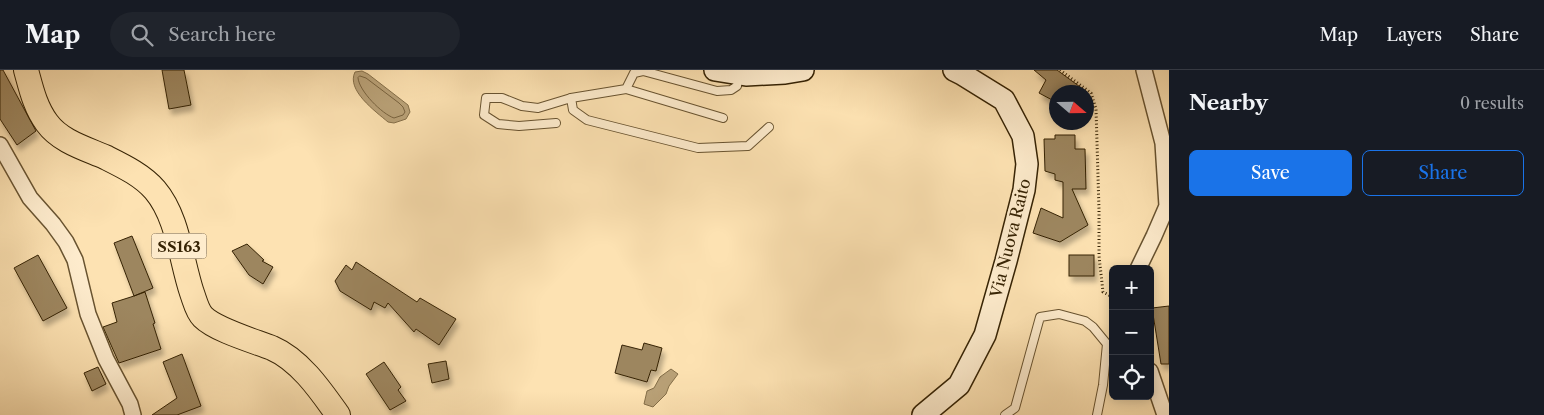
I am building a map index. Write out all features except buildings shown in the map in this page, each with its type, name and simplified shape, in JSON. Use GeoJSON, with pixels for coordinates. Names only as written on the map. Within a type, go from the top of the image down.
{"type":"FeatureCollection","features":[{"type":"Feature","properties":{"kind":"main road","name":"SS163"},"geometry":{"type":"LineString","coordinates":[[26,70],[38,108],[47,123],[57,133],[68,142],[137,174],[147,182],[164,202],[175,229],[188,281],[197,307],[203,317],[230,332],[274,349],[288,358],[314,381],[338,415]]}},
{"type":"Feature","properties":{"kind":"street"},"geometry":{"type":"LineString","coordinates":[[715,70],[739,75],[785,73],[803,70]]}},
{"type":"Feature","properties":{"kind":"street","name":"Via Nuova Raito"},"geometry":{"type":"LineString","coordinates":[[923,415],[959,385],[985,335],[1024,190],[1027,164],[1023,136],[1004,100],[954,70]]}},
{"type":"Feature","properties":{"kind":"street"},"geometry":{"type":"LineString","coordinates":[[1140,265],[1167,206],[1163,143],[1144,70]]}},
{"type":"Feature","properties":{"kind":"street"},"geometry":{"type":"LineString","coordinates":[[0,145],[30,198],[53,224],[66,242],[75,260],[88,314],[106,359],[130,404],[133,415]]}},
{"type":"Feature","properties":{"kind":"street"},"geometry":{"type":"LineString","coordinates":[[1154,383],[1165,415]]}},
{"type":"Feature","properties":{"kind":"lane"},"geometry":{"type":"LineString","coordinates":[[626,89],[634,73],[643,70],[717,91],[731,90],[737,86],[739,75]]}},
{"type":"Feature","properties":{"kind":"lane"},"geometry":{"type":"LineString","coordinates":[[556,123],[519,126],[498,124],[484,115],[486,98],[502,98],[522,106],[538,108],[571,98],[626,89],[723,118]]}},
{"type":"Feature","properties":{"kind":"lane"},"geometry":{"type":"LineString","coordinates":[[571,98],[573,110],[587,120],[698,148],[748,146],[769,127]]}},
{"type":"Feature","properties":{"kind":"lane"},"geometry":{"type":"LineString","coordinates":[[1004,415],[1015,408],[1040,317],[1059,314],[1085,321],[1093,327],[1107,344],[1103,385],[1097,415]]}},
{"type":"Feature","properties":{"kind":"path"},"geometry":{"type":"LineString","coordinates":[[1060,70],[1092,93],[1096,109],[1099,256],[1104,292],[1109,295]]}},
{"type":"Feature","properties":{"kind":"water"},"geometry":{"type":"Polygon","coordinates":[[[362,71],[408,105],[410,112],[406,119],[394,123],[388,122],[363,100],[358,93],[353,79],[355,72],[362,71]]]}},
{"type":"Feature","properties":{"kind":"water"},"geometry":{"type":"Polygon","coordinates":[[[671,369],[678,374],[669,386],[666,394],[653,407],[644,404],[647,391],[654,388],[660,377],[671,369]]]}}]}
